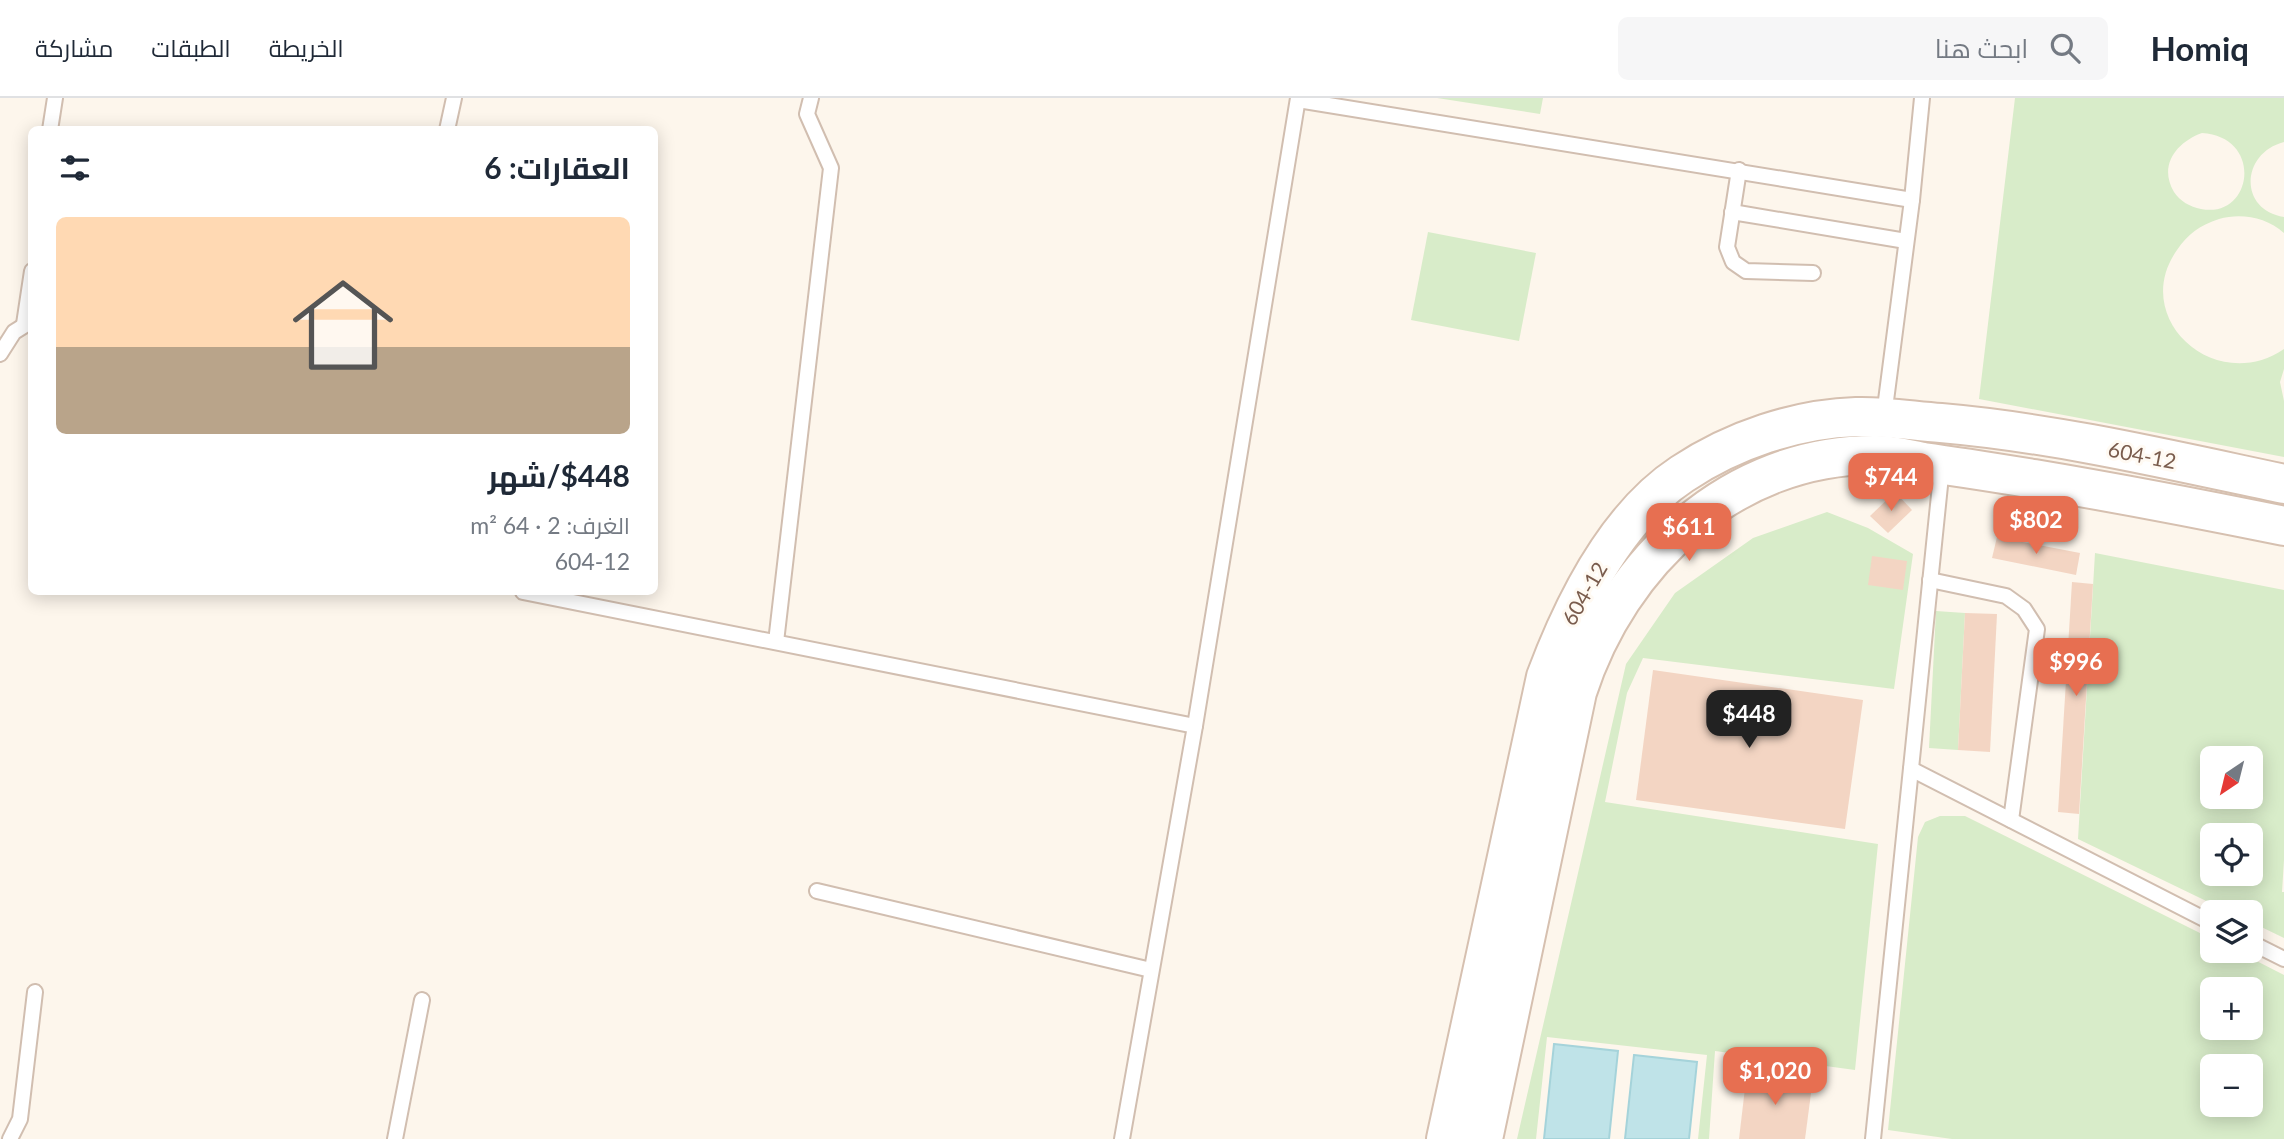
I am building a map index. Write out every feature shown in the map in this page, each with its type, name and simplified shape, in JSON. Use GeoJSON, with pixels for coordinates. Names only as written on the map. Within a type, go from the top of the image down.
{"type":"FeatureCollection","features":[{"type":"Feature","properties":{"kind":"main road","name":"604-12"},"geometry":{"type":"LineString","coordinates":[[1446,1139],[1546,677],[1563,630],[1615,542],[1654,497],[1680,475],[1712,456],[1746,441],[1817,421],[1857,417],[1999,428],[2284,484]]}},
{"type":"Feature","properties":{"kind":"main road","name":"604-12"},"geometry":{"type":"LineString","coordinates":[[1483,1139],[1577,692],[1588,657],[1637,574],[1686,524],[1720,499],[1756,480],[1796,466],[1836,457],[1878,455],[2094,489],[2284,526]]}},
{"type":"Feature","properties":{"kind":"lane"},"geometry":{"type":"LineString","coordinates":[[51,126],[55,98]]}},
{"type":"Feature","properties":{"kind":"lane"},"geometry":{"type":"LineString","coordinates":[[448,126],[454,98]]}},
{"type":"Feature","properties":{"kind":"lane"},"geometry":{"type":"LineString","coordinates":[[776,642],[831,169],[807,114],[811,98]]}},
{"type":"Feature","properties":{"kind":"lane"},"geometry":{"type":"LineString","coordinates":[[1884,418],[1922,98]]}},
{"type":"Feature","properties":{"kind":"lane"},"geometry":{"type":"LineString","coordinates":[[1122,1139],[1195,726],[1298,99],[1912,200]]}},
{"type":"Feature","properties":{"kind":"lane"},"geometry":{"type":"LineString","coordinates":[[1739,170],[1727,247],[1733,262],[1746,271],[1814,273]]}},
{"type":"Feature","properties":{"kind":"lane"},"geometry":{"type":"LineString","coordinates":[[1732,212],[1906,241]]}},
{"type":"Feature","properties":{"kind":"lane"},"geometry":{"type":"LineString","coordinates":[[0,354],[5,343],[28,323]]}},
{"type":"Feature","properties":{"kind":"lane"},"geometry":{"type":"LineString","coordinates":[[1872,1139],[1942,464]]}},
{"type":"Feature","properties":{"kind":"lane"},"geometry":{"type":"LineString","coordinates":[[1930,580],[2006,596],[2024,609],[2037,629],[2011,820]]}},
{"type":"Feature","properties":{"kind":"lane"},"geometry":{"type":"LineString","coordinates":[[538,595],[1195,726]]}},
{"type":"Feature","properties":{"kind":"lane"},"geometry":{"type":"LineString","coordinates":[[1911,769],[2200,917]]}},
{"type":"Feature","properties":{"kind":"lane"},"geometry":{"type":"LineString","coordinates":[[817,891],[1152,970]]}},
{"type":"Feature","properties":{"kind":"lane"},"geometry":{"type":"LineString","coordinates":[[2263,948],[2284,959]]}},
{"type":"Feature","properties":{"kind":"lane"},"geometry":{"type":"LineString","coordinates":[[10,1139],[20,1119],[35,992]]}},
{"type":"Feature","properties":{"kind":"lane"},"geometry":{"type":"LineString","coordinates":[[395,1139],[422,1000]]}},
{"type":"Feature","properties":{"kind":"green space"},"geometry":{"type":"Polygon","coordinates":[[[1437,98],[1543,98],[1540,114],[1437,98]]]}},
{"type":"Feature","properties":{"kind":"green space"},"geometry":{"type":"Polygon","coordinates":[[[2015,98],[2284,98],[2284,142],[2259,157],[2251,181],[2252,193],[2259,204],[2269,212],[2284,217],[2284,233],[2261,220],[2236,216],[2200,227],[2177,250],[2165,276],[2164,301],[2172,324],[2187,343],[2207,356],[2231,363],[2258,361],[2284,349],[2284,369],[2280,382],[2284,401],[2284,457],[1979,399],[2015,98]],[[2202,133],[2193,137],[2178,149],[2169,164],[2168,173],[2174,192],[2189,205],[2201,209],[2219,209],[2232,202],[2241,190],[2243,161],[2235,148],[2222,138],[2202,133]]]}},
{"type":"Feature","properties":{"kind":"green space"},"geometry":{"type":"Polygon","coordinates":[[[1428,232],[1536,253],[1519,341],[1411,320],[1428,232]]]}},
{"type":"Feature","properties":{"kind":"green space"},"geometry":{"type":"Polygon","coordinates":[[[1827,512],[1868,528],[1913,554],[1894,689],[1643,658],[1627,693],[1605,802],[1878,844],[1855,1070],[1715,1051],[1709,1139],[1698,1139],[1707,1055],[1547,1037],[1536,1139],[1517,1139],[1626,664],[1675,593],[1753,538],[1827,512]]]}},
{"type":"Feature","properties":{"kind":"green space"},"geometry":{"type":"Polygon","coordinates":[[[2095,553],[2284,590],[2284,938],[2263,928],[2263,900],[2204,900],[2078,839],[2095,553]]]}},
{"type":"Feature","properties":{"kind":"green space"},"geometry":{"type":"Polygon","coordinates":[[[1936,611],[1965,613],[1958,750],[1929,748],[1936,611]]]}},
{"type":"Feature","properties":{"kind":"green space"},"geometry":{"type":"Polygon","coordinates":[[[1940,816],[1965,816],[2200,933],[2200,963],[2260,963],[2284,975],[2284,1139],[1952,1139],[1888,1130],[1918,837],[1925,822],[1940,816]]]}},
{"type":"Feature","properties":{"kind":"water"},"geometry":{"type":"Polygon","coordinates":[[[1554,1044],[1618,1051],[1609,1139],[1544,1139],[1554,1044]]]}},
{"type":"Feature","properties":{"kind":"water"},"geometry":{"type":"Polygon","coordinates":[[[1634,1055],[1697,1062],[1689,1139],[1625,1139],[1634,1055]]]}},
{"type":"Feature","properties":{"kind":"building"},"geometry":{"type":"Polygon","coordinates":[[[1895,492],[1912,510],[1888,533],[1870,516],[1895,492]]]}},
{"type":"Feature","properties":{"kind":"building"},"geometry":{"type":"Polygon","coordinates":[[[1997,537],[2080,553],[2076,575],[1992,558],[1997,537]]]}},
{"type":"Feature","properties":{"kind":"building"},"geometry":{"type":"Polygon","coordinates":[[[1872,556],[1907,561],[1903,590],[1868,585],[1872,556]]]}},
{"type":"Feature","properties":{"kind":"building"},"geometry":{"type":"Polygon","coordinates":[[[2072,582],[2093,584],[2079,814],[2058,812],[2072,582]]]}},
{"type":"Feature","properties":{"kind":"building"},"geometry":{"type":"Polygon","coordinates":[[[1965,613],[1997,614],[1990,752],[1958,750],[1965,613]]]}},
{"type":"Feature","properties":{"kind":"building"},"geometry":{"type":"Polygon","coordinates":[[[1653,670],[1863,700],[1845,829],[1636,800],[1653,670]]]}},
{"type":"Feature","properties":{"kind":"building"},"geometry":{"type":"Polygon","coordinates":[[[1747,1071],[1813,1078],[1805,1139],[1739,1139],[1747,1071]]]}}]}
